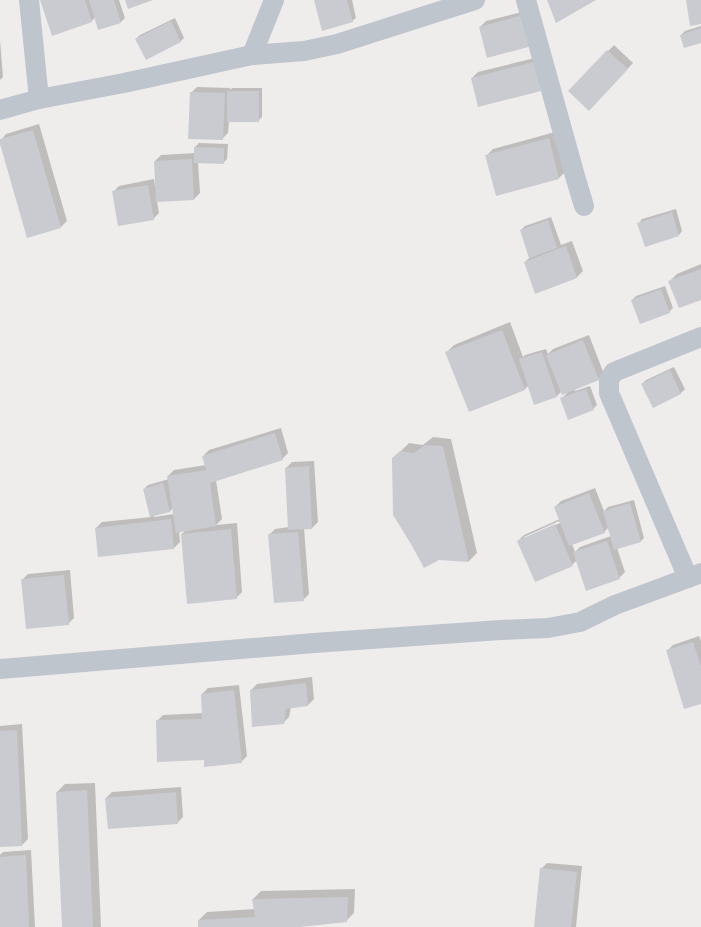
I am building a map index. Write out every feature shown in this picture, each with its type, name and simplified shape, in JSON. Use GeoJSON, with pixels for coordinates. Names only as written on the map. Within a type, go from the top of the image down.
{"type":"FeatureCollection","features":[{"type":"Feature","properties":{"kind":"street"},"geometry":{"type":"LineString","coordinates":[[29,0],[39,99]]}},
{"type":"Feature","properties":{"kind":"street"},"geometry":{"type":"LineString","coordinates":[[252,56],[274,0]]}},
{"type":"Feature","properties":{"kind":"street"},"geometry":{"type":"LineString","coordinates":[[0,110],[39,99],[252,56],[304,51],[337,44],[475,0]]}},
{"type":"Feature","properties":{"kind":"street"},"geometry":{"type":"LineString","coordinates":[[526,0],[584,206]]}},
{"type":"Feature","properties":{"kind":"street"},"geometry":{"type":"LineString","coordinates":[[0,669],[322,643],[548,628],[580,622],[615,605],[695,576],[609,393],[609,380],[614,372],[701,337]]}},
{"type":"Feature","properties":{"kind":"building"},"geometry":{"type":"Polygon","coordinates":[[[40,0],[85,0],[92,22],[52,36],[40,0]]]}},
{"type":"Feature","properties":{"kind":"building"},"geometry":{"type":"Polygon","coordinates":[[[89,0],[114,0],[121,23],[98,30],[89,0]]]}},
{"type":"Feature","properties":{"kind":"building"},"geometry":{"type":"Polygon","coordinates":[[[125,0],[153,0],[128,9],[125,0]]]}},
{"type":"Feature","properties":{"kind":"building"},"geometry":{"type":"Polygon","coordinates":[[[314,0],[347,0],[353,22],[322,31],[314,0]]]}},
{"type":"Feature","properties":{"kind":"building"},"geometry":{"type":"Polygon","coordinates":[[[547,0],[596,0],[556,23],[547,0]]]}},
{"type":"Feature","properties":{"kind":"building"},"geometry":{"type":"Polygon","coordinates":[[[686,0],[701,0],[701,24],[690,26],[686,0]]]}},
{"type":"Feature","properties":{"kind":"building"},"geometry":{"type":"Polygon","coordinates":[[[524,15],[532,46],[487,58],[479,27],[524,15]]]}},
{"type":"Feature","properties":{"kind":"building"},"geometry":{"type":"Polygon","coordinates":[[[171,21],[181,42],[146,60],[135,39],[171,21]]]}},
{"type":"Feature","properties":{"kind":"building"},"geometry":{"type":"Polygon","coordinates":[[[701,28],[701,43],[684,48],[680,35],[701,28]]]}},
{"type":"Feature","properties":{"kind":"building"},"geometry":{"type":"Polygon","coordinates":[[[607,50],[628,69],[589,111],[568,91],[607,50]]]}},
{"type":"Feature","properties":{"kind":"building"},"geometry":{"type":"Polygon","coordinates":[[[534,62],[541,91],[478,107],[471,78],[534,62]]]}},
{"type":"Feature","properties":{"kind":"building"},"geometry":{"type":"Polygon","coordinates":[[[227,91],[259,91],[259,122],[227,122],[227,91]]]}},
{"type":"Feature","properties":{"kind":"building"},"geometry":{"type":"Polygon","coordinates":[[[190,92],[225,93],[223,140],[188,139],[190,92]]]}},
{"type":"Feature","properties":{"kind":"building"},"geometry":{"type":"Polygon","coordinates":[[[33,130],[61,228],[27,238],[0,144],[0,139],[33,130]]]}},
{"type":"Feature","properties":{"kind":"building"},"geometry":{"type":"Polygon","coordinates":[[[549,138],[559,179],[496,196],[485,155],[549,138]]]}},
{"type":"Feature","properties":{"kind":"building"},"geometry":{"type":"Polygon","coordinates":[[[194,147],[224,148],[224,164],[194,163],[194,147]]]}},
{"type":"Feature","properties":{"kind":"building"},"geometry":{"type":"Polygon","coordinates":[[[192,159],[194,200],[156,202],[154,161],[192,159]]]}},
{"type":"Feature","properties":{"kind":"building"},"geometry":{"type":"Polygon","coordinates":[[[148,185],[154,220],[118,226],[112,191],[148,185]]]}},
{"type":"Feature","properties":{"kind":"building"},"geometry":{"type":"Polygon","coordinates":[[[672,212],[679,236],[645,247],[637,223],[672,212]]]}},
{"type":"Feature","properties":{"kind":"building"},"geometry":{"type":"Polygon","coordinates":[[[548,220],[557,248],[529,258],[520,230],[548,220]]]}},
{"type":"Feature","properties":{"kind":"building"},"geometry":{"type":"Polygon","coordinates":[[[566,246],[577,278],[535,294],[524,262],[566,246]]]}},
{"type":"Feature","properties":{"kind":"building"},"geometry":{"type":"Polygon","coordinates":[[[701,269],[701,300],[679,308],[668,281],[701,269]]]}},
{"type":"Feature","properties":{"kind":"building"},"geometry":{"type":"Polygon","coordinates":[[[661,289],[670,313],[640,324],[631,300],[661,289]]]}},
{"type":"Feature","properties":{"kind":"building"},"geometry":{"type":"Polygon","coordinates":[[[502,330],[525,390],[469,412],[445,352],[502,330]]]}},
{"type":"Feature","properties":{"kind":"building"},"geometry":{"type":"Polygon","coordinates":[[[583,340],[599,380],[562,395],[546,355],[583,340]]]}},
{"type":"Feature","properties":{"kind":"building"},"geometry":{"type":"Polygon","coordinates":[[[542,352],[557,397],[534,405],[519,359],[542,352]]]}},
{"type":"Feature","properties":{"kind":"building"},"geometry":{"type":"Polygon","coordinates":[[[670,370],[681,394],[653,408],[641,384],[670,370]]]}},
{"type":"Feature","properties":{"kind":"building"},"geometry":{"type":"Polygon","coordinates":[[[586,389],[594,410],[568,420],[560,398],[586,389]]]}},
{"type":"Feature","properties":{"kind":"building"},"geometry":{"type":"Polygon","coordinates":[[[275,433],[283,460],[210,483],[216,526],[176,533],[167,476],[206,470],[202,456],[275,433]]]}},
{"type":"Feature","properties":{"kind":"building"},"geometry":{"type":"Polygon","coordinates":[[[425,445],[443,446],[469,562],[439,560],[424,568],[393,515],[392,458],[400,451],[414,453],[425,445]]]}},
{"type":"Feature","properties":{"kind":"building"},"geometry":{"type":"Polygon","coordinates":[[[309,466],[312,529],[288,530],[285,468],[309,466]]]}},
{"type":"Feature","properties":{"kind":"building"},"geometry":{"type":"Polygon","coordinates":[[[163,483],[170,512],[150,517],[143,489],[163,483]]]}},
{"type":"Feature","properties":{"kind":"building"},"geometry":{"type":"Polygon","coordinates":[[[589,493],[605,533],[569,546],[554,507],[589,493]]]}},
{"type":"Feature","properties":{"kind":"building"},"geometry":{"type":"Polygon","coordinates":[[[630,503],[641,542],[614,550],[603,511],[630,503]]]}},
{"type":"Feature","properties":{"kind":"building"},"geometry":{"type":"Polygon","coordinates":[[[171,519],[174,549],[98,557],[95,528],[171,519]]]}},
{"type":"Feature","properties":{"kind":"building"},"geometry":{"type":"Polygon","coordinates":[[[555,524],[573,566],[535,582],[517,541],[555,524]]]}},
{"type":"Feature","properties":{"kind":"building"},"geometry":{"type":"Polygon","coordinates":[[[231,529],[237,599],[187,604],[181,534],[231,529]]]}},
{"type":"Feature","properties":{"kind":"building"},"geometry":{"type":"Polygon","coordinates":[[[298,532],[304,601],[274,603],[268,534],[298,532]]]}},
{"type":"Feature","properties":{"kind":"building"},"geometry":{"type":"Polygon","coordinates":[[[607,541],[620,579],[586,591],[573,552],[607,541]]]}},
{"type":"Feature","properties":{"kind":"building"},"geometry":{"type":"Polygon","coordinates":[[[64,575],[69,625],[26,629],[21,579],[64,575]]]}},
{"type":"Feature","properties":{"kind":"building"},"geometry":{"type":"Polygon","coordinates":[[[693,642],[701,666],[701,704],[684,709],[666,650],[693,642]]]}},
{"type":"Feature","properties":{"kind":"building"},"geometry":{"type":"Polygon","coordinates":[[[306,683],[308,706],[286,709],[284,724],[252,727],[250,690],[306,683]]]}},
{"type":"Feature","properties":{"kind":"building"},"geometry":{"type":"Polygon","coordinates":[[[234,690],[242,763],[204,767],[204,760],[157,762],[156,720],[202,719],[201,694],[234,690]]]}},
{"type":"Feature","properties":{"kind":"building"},"geometry":{"type":"Polygon","coordinates":[[[17,730],[22,846],[0,847],[0,731],[17,730]]]}},
{"type":"Feature","properties":{"kind":"building"},"geometry":{"type":"Polygon","coordinates":[[[87,790],[93,927],[62,927],[56,792],[87,790]]]}},
{"type":"Feature","properties":{"kind":"building"},"geometry":{"type":"Polygon","coordinates":[[[176,792],[178,824],[108,829],[105,798],[176,792]]]}},
{"type":"Feature","properties":{"kind":"building"},"geometry":{"type":"Polygon","coordinates":[[[26,855],[29,927],[0,927],[0,857],[26,855]]]}},
{"type":"Feature","properties":{"kind":"building"},"geometry":{"type":"Polygon","coordinates":[[[540,868],[577,872],[571,927],[534,927],[540,868]]]}},
{"type":"Feature","properties":{"kind":"building"},"geometry":{"type":"Polygon","coordinates":[[[348,897],[347,922],[300,927],[198,927],[198,920],[255,917],[252,899],[348,897]]]}}]}
